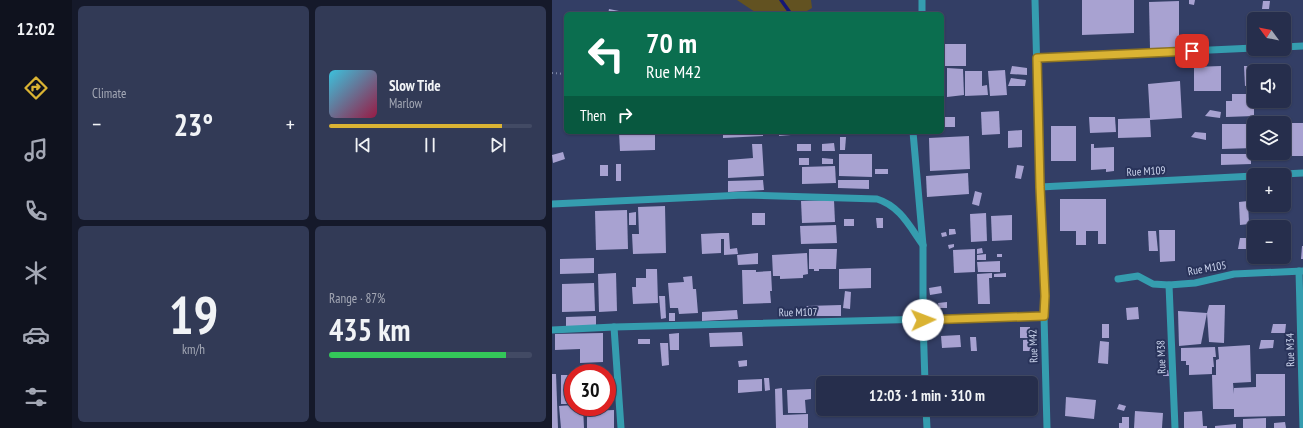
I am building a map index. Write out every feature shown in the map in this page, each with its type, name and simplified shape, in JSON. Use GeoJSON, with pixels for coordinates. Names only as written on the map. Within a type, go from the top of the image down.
{"type":"FeatureCollection","features":[{"type":"Feature","properties":{"kind":"street"},"geometry":{"type":"LineString","coordinates":[[922,0],[922,12]]}},
{"type":"Feature","properties":{"kind":"street","name":"Rue M42"},"geometry":{"type":"LineString","coordinates":[[1035,0],[1040,187],[1045,296],[1044,316],[1047,428]]}},
{"type":"Feature","properties":{"kind":"street"},"geometry":{"type":"LineString","coordinates":[[1291,47],[1303,46]]}},
{"type":"Feature","properties":{"kind":"street"},"geometry":{"type":"LineString","coordinates":[[1037,58],[1247,48]]}},
{"type":"Feature","properties":{"kind":"street"},"geometry":{"type":"LineString","coordinates":[[914,134],[922,245],[925,376]]}},
{"type":"Feature","properties":{"kind":"street"},"geometry":{"type":"LineString","coordinates":[[1291,174],[1303,173]]}},
{"type":"Feature","properties":{"kind":"street","name":"Rue M109"},"geometry":{"type":"LineString","coordinates":[[1040,187],[1247,176]]}},
{"type":"Feature","properties":{"kind":"street"},"geometry":{"type":"LineString","coordinates":[[552,204],[744,195],[877,199],[888,202],[904,217],[922,245]]}},
{"type":"Feature","properties":{"kind":"street","name":"Rue M105"},"geometry":{"type":"LineString","coordinates":[[1118,279],[1138,276],[1153,284],[1170,285],[1195,283],[1234,274],[1301,271]]}},
{"type":"Feature","properties":{"kind":"street","name":"Rue M34"},"geometry":{"type":"LineString","coordinates":[[1301,271],[1303,428]]}},
{"type":"Feature","properties":{"kind":"street","name":"Rue M38"},"geometry":{"type":"LineString","coordinates":[[1170,285],[1175,428]]}},
{"type":"Feature","properties":{"kind":"street","name":"Rue M107"},"geometry":{"type":"LineString","coordinates":[[552,330],[1044,316]]}},
{"type":"Feature","properties":{"kind":"street"},"geometry":{"type":"LineString","coordinates":[[614,328],[621,428]]}},
{"type":"Feature","properties":{"kind":"street"},"geometry":{"type":"LineString","coordinates":[[926,416],[927,428]]}},
{"type":"Feature","properties":{"kind":"path"},"geometry":{"type":"LineString","coordinates":[[552,73],[564,74]]}},
{"type":"Feature","properties":{"kind":"shaded area"},"geometry":{"type":"Polygon","coordinates":[[[737,0],[811,0],[812,8],[805,12],[755,12],[737,0]]]}},
{"type":"Feature","properties":{"kind":"building"},"geometry":{"type":"Polygon","coordinates":[[[1082,0],[1134,0],[1134,33],[1082,35],[1082,0]]]}},
{"type":"Feature","properties":{"kind":"building"},"geometry":{"type":"Polygon","coordinates":[[[1189,0],[1195,0],[1194,5],[1189,4],[1189,0]]]}},
{"type":"Feature","properties":{"kind":"building"},"geometry":{"type":"Polygon","coordinates":[[[1179,1],[1179,49],[1150,49],[1149,2],[1179,1]]]}},
{"type":"Feature","properties":{"kind":"building"},"geometry":{"type":"Polygon","coordinates":[[[1263,1],[1270,1],[1269,9],[1262,9],[1263,1]]]}},
{"type":"Feature","properties":{"kind":"building"},"geometry":{"type":"Polygon","coordinates":[[[609,9],[624,12],[608,12],[609,9]]]}},
{"type":"Feature","properties":{"kind":"building"},"geometry":{"type":"Polygon","coordinates":[[[944,44],[966,44],[966,66],[945,66],[944,44]]]}},
{"type":"Feature","properties":{"kind":"building"},"geometry":{"type":"Polygon","coordinates":[[[1012,66],[1027,68],[1027,75],[1010,74],[1012,66]]]}},
{"type":"Feature","properties":{"kind":"building"},"geometry":{"type":"Polygon","coordinates":[[[1221,66],[1221,91],[1194,91],[1194,67],[1221,66]]]}},
{"type":"Feature","properties":{"kind":"building"},"geometry":{"type":"Polygon","coordinates":[[[1244,66],[1247,66],[1247,86],[1245,86],[1244,66]]]}},
{"type":"Feature","properties":{"kind":"building"},"geometry":{"type":"Polygon","coordinates":[[[947,68],[963,69],[964,95],[947,97],[947,68]]]}},
{"type":"Feature","properties":{"kind":"building"},"geometry":{"type":"Polygon","coordinates":[[[1005,70],[1007,95],[990,96],[988,71],[1005,70]]]}},
{"type":"Feature","properties":{"kind":"building"},"geometry":{"type":"Polygon","coordinates":[[[965,71],[982,71],[982,86],[987,85],[988,95],[965,96],[965,71]]]}},
{"type":"Feature","properties":{"kind":"building"},"geometry":{"type":"Polygon","coordinates":[[[1011,78],[1026,80],[1025,86],[1008,86],[1011,78]]]}},
{"type":"Feature","properties":{"kind":"building"},"geometry":{"type":"Polygon","coordinates":[[[1180,81],[1182,118],[1150,120],[1151,137],[1118,138],[1118,119],[1150,118],[1148,84],[1180,81]]]}},
{"type":"Feature","properties":{"kind":"building"},"geometry":{"type":"Polygon","coordinates":[[[1232,94],[1247,94],[1247,108],[1254,108],[1254,116],[1226,117],[1226,101],[1232,101],[1232,94]]]}},
{"type":"Feature","properties":{"kind":"building"},"geometry":{"type":"Polygon","coordinates":[[[1210,110],[1221,112],[1220,118],[1205,116],[1210,110]]]}},
{"type":"Feature","properties":{"kind":"building"},"geometry":{"type":"Polygon","coordinates":[[[999,111],[1000,134],[982,135],[981,112],[999,111]]]}},
{"type":"Feature","properties":{"kind":"building"},"geometry":{"type":"Polygon","coordinates":[[[944,117],[955,117],[955,127],[944,127],[944,117]]]}},
{"type":"Feature","properties":{"kind":"building"},"geometry":{"type":"Polygon","coordinates":[[[1089,117],[1115,117],[1116,132],[1090,133],[1089,117]]]}},
{"type":"Feature","properties":{"kind":"building"},"geometry":{"type":"Polygon","coordinates":[[[1292,123],[1303,123],[1303,156],[1292,156],[1292,123]]]}},
{"type":"Feature","properties":{"kind":"building"},"geometry":{"type":"Polygon","coordinates":[[[1222,124],[1247,124],[1247,148],[1222,149],[1222,124]]]}},
{"type":"Feature","properties":{"kind":"building"},"geometry":{"type":"Polygon","coordinates":[[[1051,126],[1076,126],[1076,161],[1051,161],[1051,126]]]}},
{"type":"Feature","properties":{"kind":"building"},"geometry":{"type":"Polygon","coordinates":[[[1022,130],[1022,147],[1008,148],[1008,131],[1022,130]]]}},
{"type":"Feature","properties":{"kind":"building"},"geometry":{"type":"Polygon","coordinates":[[[1195,132],[1206,133],[1206,140],[1191,137],[1195,132]]]}},
{"type":"Feature","properties":{"kind":"building"},"geometry":{"type":"Polygon","coordinates":[[[619,134],[655,134],[655,150],[620,151],[619,134]]]}},
{"type":"Feature","properties":{"kind":"building"},"geometry":{"type":"Polygon","coordinates":[[[723,134],[763,134],[763,136],[723,138],[723,134]]]}},
{"type":"Feature","properties":{"kind":"building"},"geometry":{"type":"Polygon","coordinates":[[[779,134],[791,134],[791,135],[779,136],[779,134]]]}},
{"type":"Feature","properties":{"kind":"building"},"geometry":{"type":"Polygon","coordinates":[[[969,136],[970,169],[930,171],[929,138],[969,136]]]}},
{"type":"Feature","properties":{"kind":"building"},"geometry":{"type":"Polygon","coordinates":[[[840,137],[846,137],[845,150],[840,150],[840,137]]]}},
{"type":"Feature","properties":{"kind":"building"},"geometry":{"type":"Polygon","coordinates":[[[834,143],[835,151],[822,151],[822,144],[834,143]]]}},
{"type":"Feature","properties":{"kind":"building"},"geometry":{"type":"Polygon","coordinates":[[[752,144],[762,144],[764,176],[728,178],[728,160],[753,158],[752,144]]]}},
{"type":"Feature","properties":{"kind":"building"},"geometry":{"type":"Polygon","coordinates":[[[797,144],[811,144],[811,151],[797,151],[797,144]]]}},
{"type":"Feature","properties":{"kind":"building"},"geometry":{"type":"Polygon","coordinates":[[[1091,144],[1094,144],[1094,148],[1114,147],[1114,171],[1106,172],[1106,169],[1091,170],[1091,144]]]}},
{"type":"Feature","properties":{"kind":"building"},"geometry":{"type":"Polygon","coordinates":[[[563,152],[565,159],[553,163],[552,155],[563,152]]]}},
{"type":"Feature","properties":{"kind":"building"},"geometry":{"type":"Polygon","coordinates":[[[839,154],[872,154],[872,177],[839,176],[839,154]]]}},
{"type":"Feature","properties":{"kind":"building"},"geometry":{"type":"Polygon","coordinates":[[[1221,154],[1247,154],[1247,160],[1251,160],[1251,164],[1221,165],[1221,154]]]}},
{"type":"Feature","properties":{"kind":"building"},"geometry":{"type":"Polygon","coordinates":[[[799,158],[809,158],[809,165],[799,165],[799,158]]]}},
{"type":"Feature","properties":{"kind":"building"},"geometry":{"type":"Polygon","coordinates":[[[822,158],[833,159],[833,164],[822,164],[822,158]]]}},
{"type":"Feature","properties":{"kind":"building"},"geometry":{"type":"Polygon","coordinates":[[[616,164],[621,164],[621,181],[616,181],[616,164]]]}},
{"type":"Feature","properties":{"kind":"building"},"geometry":{"type":"Polygon","coordinates":[[[600,165],[608,165],[608,176],[600,176],[600,165]]]}},
{"type":"Feature","properties":{"kind":"building"},"geometry":{"type":"Polygon","coordinates":[[[1017,165],[1024,166],[1021,179],[1015,178],[1017,165]]]}},
{"type":"Feature","properties":{"kind":"building"},"geometry":{"type":"Polygon","coordinates":[[[835,166],[836,183],[802,184],[802,167],[835,166]]]}},
{"type":"Feature","properties":{"kind":"building"},"geometry":{"type":"Polygon","coordinates":[[[875,169],[888,169],[888,174],[875,174],[875,169]]]}},
{"type":"Feature","properties":{"kind":"building"},"geometry":{"type":"Polygon","coordinates":[[[968,173],[969,194],[927,197],[926,176],[968,173]]]}},
{"type":"Feature","properties":{"kind":"building"},"geometry":{"type":"Polygon","coordinates":[[[763,180],[764,190],[728,192],[728,181],[763,180]]]}},
{"type":"Feature","properties":{"kind":"building"},"geometry":{"type":"Polygon","coordinates":[[[838,180],[869,180],[869,189],[838,188],[838,180]]]}},
{"type":"Feature","properties":{"kind":"building"},"geometry":{"type":"Polygon","coordinates":[[[975,191],[982,193],[979,206],[972,204],[975,191]]]}},
{"type":"Feature","properties":{"kind":"building"},"geometry":{"type":"Polygon","coordinates":[[[1060,199],[1106,199],[1106,244],[1098,244],[1098,231],[1086,231],[1086,245],[1076,245],[1076,231],[1060,231],[1060,199]]]}},
{"type":"Feature","properties":{"kind":"building"},"geometry":{"type":"Polygon","coordinates":[[[834,200],[835,222],[802,223],[801,201],[834,200]]]}},
{"type":"Feature","properties":{"kind":"building"},"geometry":{"type":"Polygon","coordinates":[[[1247,201],[1249,220],[1247,220],[1247,224],[1240,225],[1239,202],[1247,201]]]}},
{"type":"Feature","properties":{"kind":"building"},"geometry":{"type":"Polygon","coordinates":[[[665,206],[666,253],[633,254],[632,234],[639,234],[638,207],[665,206]]]}},
{"type":"Feature","properties":{"kind":"building"},"geometry":{"type":"Polygon","coordinates":[[[627,210],[628,249],[596,250],[595,211],[627,210]]]}},
{"type":"Feature","properties":{"kind":"building"},"geometry":{"type":"Polygon","coordinates":[[[636,212],[636,225],[629,225],[629,213],[636,212]]]}},
{"type":"Feature","properties":{"kind":"building"},"geometry":{"type":"Polygon","coordinates":[[[752,213],[765,213],[765,225],[752,225],[752,213]]]}},
{"type":"Feature","properties":{"kind":"building"},"geometry":{"type":"Polygon","coordinates":[[[986,213],[987,241],[971,242],[970,214],[986,213]]]}},
{"type":"Feature","properties":{"kind":"building"},"geometry":{"type":"Polygon","coordinates":[[[1012,215],[1012,240],[992,241],[991,216],[1012,215]]]}},
{"type":"Feature","properties":{"kind":"building"},"geometry":{"type":"Polygon","coordinates":[[[876,218],[883,218],[883,228],[877,228],[876,218]]]}},
{"type":"Feature","properties":{"kind":"building"},"geometry":{"type":"Polygon","coordinates":[[[844,219],[854,219],[854,226],[844,226],[844,219]]]}},
{"type":"Feature","properties":{"kind":"building"},"geometry":{"type":"Polygon","coordinates":[[[836,225],[837,243],[801,244],[800,226],[836,225]]]}},
{"type":"Feature","properties":{"kind":"building"},"geometry":{"type":"Polygon","coordinates":[[[949,229],[955,229],[956,234],[949,235],[949,229]]]}},
{"type":"Feature","properties":{"kind":"building"},"geometry":{"type":"Polygon","coordinates":[[[1159,230],[1175,230],[1175,261],[1160,262],[1159,230]]]}},
{"type":"Feature","properties":{"kind":"building"},"geometry":{"type":"Polygon","coordinates":[[[1148,231],[1156,231],[1158,251],[1149,251],[1148,231]]]}},
{"type":"Feature","properties":{"kind":"building"},"geometry":{"type":"Polygon","coordinates":[[[946,232],[947,236],[942,237],[941,233],[946,232]]]}},
{"type":"Feature","properties":{"kind":"building"},"geometry":{"type":"Polygon","coordinates":[[[729,233],[730,249],[737,248],[738,254],[724,255],[724,239],[721,239],[721,253],[702,254],[701,234],[729,233]]]}},
{"type":"Feature","properties":{"kind":"building"},"geometry":{"type":"Polygon","coordinates":[[[1240,238],[1247,238],[1247,249],[1238,249],[1240,238]]]}},
{"type":"Feature","properties":{"kind":"building"},"geometry":{"type":"Polygon","coordinates":[[[954,244],[954,247],[949,249],[948,245],[954,244]]]}},
{"type":"Feature","properties":{"kind":"building"},"geometry":{"type":"Polygon","coordinates":[[[1302,246],[1303,259],[1301,259],[1302,246]]]}},
{"type":"Feature","properties":{"kind":"building"},"geometry":{"type":"Polygon","coordinates":[[[982,248],[983,253],[977,254],[977,249],[982,248]]]}},
{"type":"Feature","properties":{"kind":"building"},"geometry":{"type":"Polygon","coordinates":[[[809,249],[837,249],[836,269],[819,269],[819,271],[814,271],[814,269],[809,269],[809,249]]]}},
{"type":"Feature","properties":{"kind":"building"},"geometry":{"type":"Polygon","coordinates":[[[975,249],[975,272],[954,273],[953,250],[975,249]]]}},
{"type":"Feature","properties":{"kind":"building"},"geometry":{"type":"Polygon","coordinates":[[[758,253],[758,264],[738,265],[737,255],[758,253]]]}},
{"type":"Feature","properties":{"kind":"building"},"geometry":{"type":"Polygon","coordinates":[[[807,253],[808,274],[803,275],[803,278],[780,279],[780,276],[773,276],[772,255],[807,253]]]}},
{"type":"Feature","properties":{"kind":"building"},"geometry":{"type":"Polygon","coordinates":[[[986,254],[986,260],[977,260],[977,255],[986,254]]]}},
{"type":"Feature","properties":{"kind":"building"},"geometry":{"type":"Polygon","coordinates":[[[997,254],[1002,254],[1002,257],[997,257],[997,254]]]}},
{"type":"Feature","properties":{"kind":"building"},"geometry":{"type":"Polygon","coordinates":[[[594,258],[594,273],[560,274],[560,259],[594,258]]]}},
{"type":"Feature","properties":{"kind":"building"},"geometry":{"type":"Polygon","coordinates":[[[1000,261],[1000,272],[978,272],[977,262],[1000,261]]]}},
{"type":"Feature","properties":{"kind":"building"},"geometry":{"type":"Polygon","coordinates":[[[871,268],[871,288],[839,289],[839,269],[871,268]]]}},
{"type":"Feature","properties":{"kind":"building"},"geometry":{"type":"Polygon","coordinates":[[[646,269],[657,269],[658,303],[633,304],[632,287],[636,287],[636,278],[646,278],[646,269]]]}},
{"type":"Feature","properties":{"kind":"building"},"geometry":{"type":"Polygon","coordinates":[[[742,270],[756,270],[756,272],[771,271],[771,303],[743,304],[742,270]]]}},
{"type":"Feature","properties":{"kind":"building"},"geometry":{"type":"Polygon","coordinates":[[[616,273],[617,311],[599,312],[598,274],[616,273]]]}},
{"type":"Feature","properties":{"kind":"building"},"geometry":{"type":"Polygon","coordinates":[[[992,273],[992,278],[989,278],[990,304],[978,304],[977,274],[992,273]]]}},
{"type":"Feature","properties":{"kind":"building"},"geometry":{"type":"Polygon","coordinates":[[[1006,273],[1006,277],[994,277],[994,274],[1006,273]]]}},
{"type":"Feature","properties":{"kind":"building"},"geometry":{"type":"Polygon","coordinates":[[[692,276],[693,289],[696,289],[698,313],[679,314],[678,308],[670,308],[668,283],[684,282],[683,277],[692,276]]]}},
{"type":"Feature","properties":{"kind":"building"},"geometry":{"type":"Polygon","coordinates":[[[594,283],[595,311],[562,312],[562,284],[594,283]]]}},
{"type":"Feature","properties":{"kind":"building"},"geometry":{"type":"Polygon","coordinates":[[[941,286],[942,293],[930,295],[929,288],[941,286]]]}},
{"type":"Feature","properties":{"kind":"building"},"geometry":{"type":"Polygon","coordinates":[[[845,291],[851,292],[850,309],[843,308],[845,291]]]}},
{"type":"Feature","properties":{"kind":"building"},"geometry":{"type":"Polygon","coordinates":[[[659,296],[665,296],[666,318],[661,319],[659,296]]]}},
{"type":"Feature","properties":{"kind":"building"},"geometry":{"type":"Polygon","coordinates":[[[947,302],[947,308],[939,308],[938,303],[947,302]]]}},
{"type":"Feature","properties":{"kind":"building"},"geometry":{"type":"Polygon","coordinates":[[[841,305],[841,316],[806,316],[806,306],[841,305]]]}},
{"type":"Feature","properties":{"kind":"building"},"geometry":{"type":"Polygon","coordinates":[[[1209,305],[1225,305],[1224,343],[1209,342],[1207,313],[1209,305]]]}},
{"type":"Feature","properties":{"kind":"building"},"geometry":{"type":"Polygon","coordinates":[[[1138,307],[1139,319],[1127,320],[1126,308],[1138,307]]]}},
{"type":"Feature","properties":{"kind":"building"},"geometry":{"type":"Polygon","coordinates":[[[737,310],[738,319],[702,321],[702,312],[737,310]]]}},
{"type":"Feature","properties":{"kind":"building"},"geometry":{"type":"Polygon","coordinates":[[[1178,311],[1207,313],[1201,344],[1179,346],[1178,311]]]}},
{"type":"Feature","properties":{"kind":"building"},"geometry":{"type":"Polygon","coordinates":[[[669,313],[675,313],[675,321],[669,321],[669,313]]]}},
{"type":"Feature","properties":{"kind":"building"},"geometry":{"type":"Polygon","coordinates":[[[596,316],[596,326],[566,327],[566,317],[596,316]]]}},
{"type":"Feature","properties":{"kind":"building"},"geometry":{"type":"Polygon","coordinates":[[[1102,324],[1109,324],[1109,338],[1102,338],[1102,324]]]}},
{"type":"Feature","properties":{"kind":"building"},"geometry":{"type":"Polygon","coordinates":[[[1273,324],[1286,324],[1285,333],[1271,333],[1273,324]]]}},
{"type":"Feature","properties":{"kind":"building"},"geometry":{"type":"Polygon","coordinates":[[[1020,327],[1030,327],[1030,338],[1020,338],[1020,327]]]}},
{"type":"Feature","properties":{"kind":"building"},"geometry":{"type":"Polygon","coordinates":[[[742,332],[743,346],[710,347],[709,333],[742,332]]]}},
{"type":"Feature","properties":{"kind":"building"},"geometry":{"type":"Polygon","coordinates":[[[603,333],[603,362],[580,363],[580,349],[555,350],[555,334],[603,333]]]}},
{"type":"Feature","properties":{"kind":"building"},"geometry":{"type":"Polygon","coordinates":[[[679,333],[679,350],[670,350],[669,334],[679,333]]]}},
{"type":"Feature","properties":{"kind":"building"},"geometry":{"type":"Polygon","coordinates":[[[960,335],[961,347],[942,348],[941,336],[960,335]]]}},
{"type":"Feature","properties":{"kind":"building"},"geometry":{"type":"Polygon","coordinates":[[[970,337],[976,337],[977,351],[971,351],[970,337]]]}},
{"type":"Feature","properties":{"kind":"building"},"geometry":{"type":"Polygon","coordinates":[[[638,339],[650,339],[650,344],[638,344],[638,339]]]}},
{"type":"Feature","properties":{"kind":"building"},"geometry":{"type":"Polygon","coordinates":[[[1036,339],[1037,351],[1023,351],[1023,340],[1036,339]]]}},
{"type":"Feature","properties":{"kind":"building"},"geometry":{"type":"Polygon","coordinates":[[[1261,340],[1274,340],[1273,348],[1259,349],[1261,340]]]}},
{"type":"Feature","properties":{"kind":"building"},"geometry":{"type":"Polygon","coordinates":[[[1100,341],[1109,342],[1108,364],[1098,363],[1100,341]]]}},
{"type":"Feature","properties":{"kind":"building"},"geometry":{"type":"Polygon","coordinates":[[[660,343],[668,343],[669,365],[662,366],[660,343]]]}},
{"type":"Feature","properties":{"kind":"building"},"geometry":{"type":"Polygon","coordinates":[[[1250,345],[1251,382],[1233,383],[1234,394],[1234,388],[1256,387],[1256,374],[1285,374],[1285,416],[1234,417],[1234,409],[1213,409],[1212,375],[1216,375],[1216,360],[1219,359],[1218,347],[1250,345]]]}},
{"type":"Feature","properties":{"kind":"building"},"geometry":{"type":"Polygon","coordinates":[[[1215,347],[1216,357],[1213,357],[1214,367],[1212,367],[1212,374],[1189,375],[1189,365],[1186,365],[1186,361],[1181,361],[1181,348],[1215,347]]]}},
{"type":"Feature","properties":{"kind":"building"},"geometry":{"type":"Polygon","coordinates":[[[747,360],[747,366],[739,367],[738,361],[747,360]]]}},
{"type":"Feature","properties":{"kind":"building"},"geometry":{"type":"Polygon","coordinates":[[[1168,370],[1169,376],[1163,376],[1163,371],[1168,370]]]}},
{"type":"Feature","properties":{"kind":"building"},"geometry":{"type":"Polygon","coordinates":[[[552,374],[556,374],[558,428],[552,428],[552,374]]]}},
{"type":"Feature","properties":{"kind":"building"},"geometry":{"type":"Polygon","coordinates":[[[561,375],[564,375],[564,404],[561,404],[561,375]]]}},
{"type":"Feature","properties":{"kind":"building"},"geometry":{"type":"Polygon","coordinates":[[[764,378],[769,378],[770,390],[765,391],[764,378]]]}},
{"type":"Feature","properties":{"kind":"building"},"geometry":{"type":"Polygon","coordinates":[[[762,379],[762,391],[738,393],[738,380],[762,379]]]}},
{"type":"Feature","properties":{"kind":"building"},"geometry":{"type":"Polygon","coordinates":[[[782,388],[783,415],[808,414],[808,428],[776,428],[775,389],[782,388]]]}},
{"type":"Feature","properties":{"kind":"building"},"geometry":{"type":"Polygon","coordinates":[[[811,389],[811,399],[805,400],[806,413],[788,413],[787,390],[811,389]]]}},
{"type":"Feature","properties":{"kind":"building"},"geometry":{"type":"Polygon","coordinates":[[[1066,397],[1096,400],[1094,419],[1065,416],[1066,397]]]}},
{"type":"Feature","properties":{"kind":"building"},"geometry":{"type":"Polygon","coordinates":[[[1119,404],[1126,406],[1124,411],[1117,409],[1119,404]]]}},
{"type":"Feature","properties":{"kind":"building"},"geometry":{"type":"Polygon","coordinates":[[[559,406],[564,406],[564,416],[583,416],[584,428],[561,428],[559,406]]]}},
{"type":"Feature","properties":{"kind":"building"},"geometry":{"type":"Polygon","coordinates":[[[1135,411],[1163,413],[1162,428],[1134,428],[1135,411]]]}},
{"type":"Feature","properties":{"kind":"building"},"geometry":{"type":"Polygon","coordinates":[[[1202,411],[1203,426],[1207,426],[1207,428],[1184,428],[1184,412],[1202,411]]]}},
{"type":"Feature","properties":{"kind":"building"},"geometry":{"type":"Polygon","coordinates":[[[587,416],[614,416],[614,428],[587,428],[587,416]]]}},
{"type":"Feature","properties":{"kind":"building"},"geometry":{"type":"Polygon","coordinates":[[[1122,417],[1129,417],[1129,428],[1119,428],[1119,423],[1122,423],[1122,417]]]}},
{"type":"Feature","properties":{"kind":"building"},"geometry":{"type":"Polygon","coordinates":[[[1266,418],[1266,428],[1243,428],[1243,419],[1266,418]]]}},
{"type":"Feature","properties":{"kind":"building"},"geometry":{"type":"Polygon","coordinates":[[[1285,422],[1286,428],[1274,428],[1274,423],[1285,422]]]}},
{"type":"Feature","properties":{"kind":"building"},"geometry":{"type":"Polygon","coordinates":[[[1236,424],[1236,428],[1215,428],[1215,426],[1236,424]]]}},
{"type":"Feature","properties":{"kind":"waterway"},"geometry":{"type":"LineString","coordinates":[[781,0],[790,12]]}},
{"type":"Feature","properties":{"kind":"route"},"geometry":{"type":"LineString","coordinates":[[923,320],[1044,316],[1045,296],[1040,187],[1037,58],[1192,51]]}}]}
